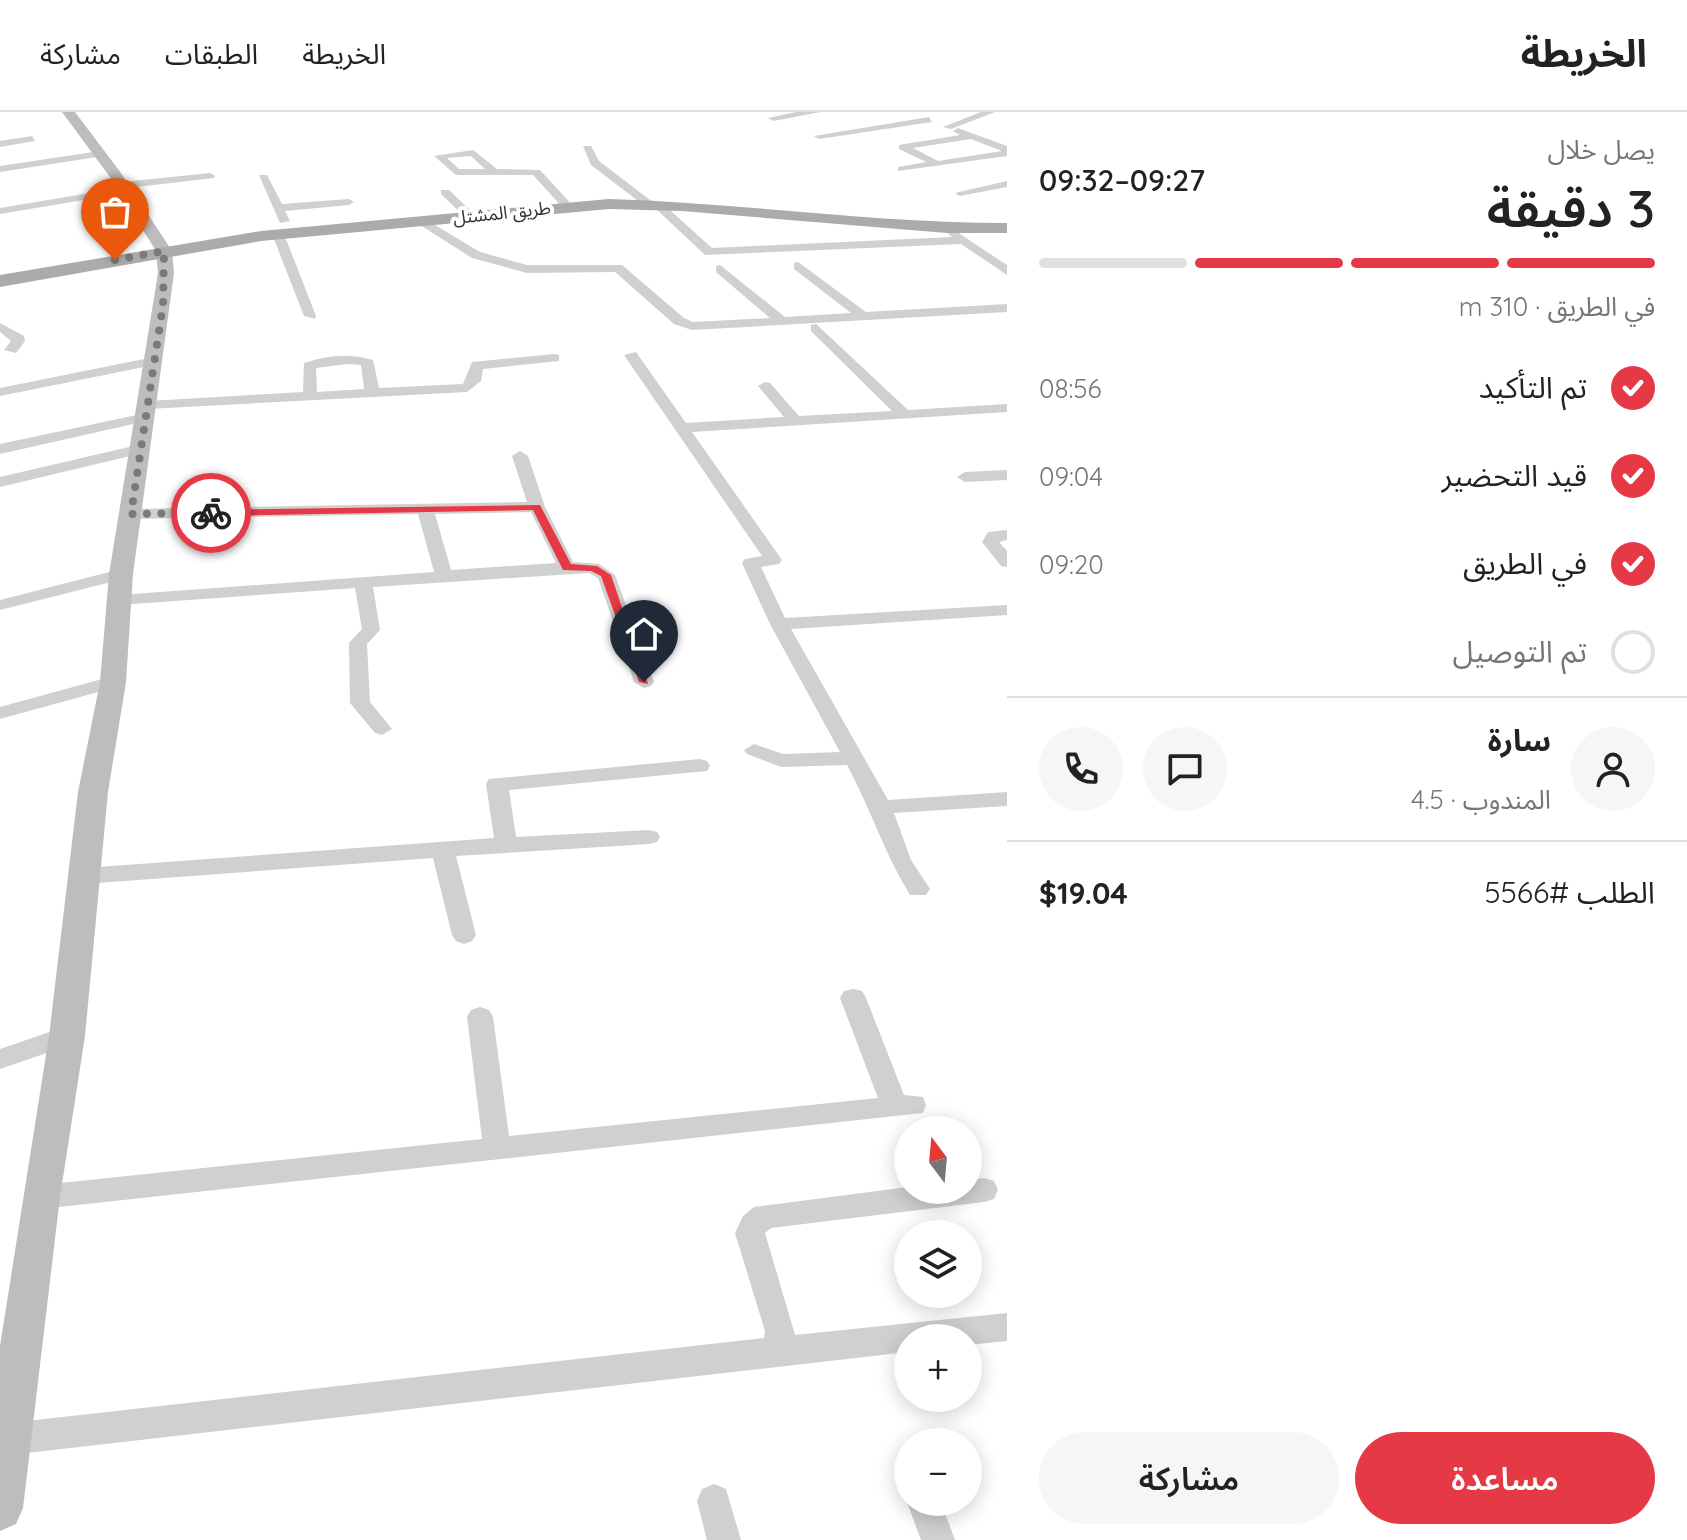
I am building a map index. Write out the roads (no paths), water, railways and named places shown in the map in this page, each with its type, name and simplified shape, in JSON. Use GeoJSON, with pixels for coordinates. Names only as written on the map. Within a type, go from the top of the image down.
{"type":"FeatureCollection","features":[{"type":"Feature","properties":{"kind":"main road"},"geometry":{"type":"LineString","coordinates":[[0,1508],[41,1197],[67,1036],[93,792],[113,682],[120,587],[163,305],[164,251],[100,154],[68,112]]}},
{"type":"Feature","properties":{"kind":"main road","name":"طريق المشتل"},"geometry":{"type":"LineString","coordinates":[[0,281],[164,251],[284,234],[568,207],[654,205],[947,228],[1007,228]]}},
{"type":"Feature","properties":{"kind":"street"},"geometry":{"type":"LineString","coordinates":[[773,118],[816,112]]}},
{"type":"Feature","properties":{"kind":"street"},"geometry":{"type":"LineString","coordinates":[[908,112],[1007,151]]}},
{"type":"Feature","properties":{"kind":"street"},"geometry":{"type":"LineString","coordinates":[[948,127],[990,112]]}},
{"type":"Feature","properties":{"kind":"street"},"geometry":{"type":"LineString","coordinates":[[819,136],[929,120]]}},
{"type":"Feature","properties":{"kind":"street"},"geometry":{"type":"LineString","coordinates":[[937,164],[903,147],[971,136]]}},
{"type":"Feature","properties":{"kind":"street"},"geometry":{"type":"LineString","coordinates":[[0,144],[32,139]]}},
{"type":"Feature","properties":{"kind":"street"},"geometry":{"type":"LineString","coordinates":[[587,148],[595,163],[654,205],[709,252],[963,240]]}},
{"type":"Feature","properties":{"kind":"street"},"geometry":{"type":"LineString","coordinates":[[902,169],[1007,151]]}},
{"type":"Feature","properties":{"kind":"street"},"geometry":{"type":"LineString","coordinates":[[0,169],[100,154]]}},
{"type":"Feature","properties":{"kind":"street"},"geometry":{"type":"LineString","coordinates":[[493,171],[536,172],[568,207]]}},
{"type":"Feature","properties":{"kind":"street"},"geometry":{"type":"LineString","coordinates":[[0,211],[116,182],[210,176]]}},
{"type":"Feature","properties":{"kind":"street"},"geometry":{"type":"LineString","coordinates":[[263,177],[277,208],[310,316]]}},
{"type":"Feature","properties":{"kind":"street"},"geometry":{"type":"LineString","coordinates":[[960,193],[1007,184]]}},
{"type":"Feature","properties":{"kind":"street"},"geometry":{"type":"LineString","coordinates":[[445,192],[470,216]]}},
{"type":"Feature","properties":{"kind":"street"},"geometry":{"type":"LineString","coordinates":[[277,208],[349,202]]}},
{"type":"Feature","properties":{"kind":"street"},"geometry":{"type":"LineString","coordinates":[[421,221],[476,255],[527,269],[618,268],[686,325],[1007,308]]}},
{"type":"Feature","properties":{"kind":"street"},"geometry":{"type":"LineString","coordinates":[[947,228],[1007,271]]}},
{"type":"Feature","properties":{"kind":"street"},"geometry":{"type":"LineString","coordinates":[[798,266],[863,316]]}},
{"type":"Feature","properties":{"kind":"street"},"geometry":{"type":"LineString","coordinates":[[720,269],[781,320]]}},
{"type":"Feature","properties":{"kind":"street"},"geometry":{"type":"LineString","coordinates":[[0,327],[17,336],[18,341],[11,350]]}},
{"type":"Feature","properties":{"kind":"street"},"geometry":{"type":"LineString","coordinates":[[816,328],[904,414]]}},
{"type":"Feature","properties":{"kind":"street"},"geometry":{"type":"LineString","coordinates":[[631,355],[773,560],[751,563],[779,624],[881,807],[900,860],[918,889]]}},
{"type":"Feature","properties":{"kind":"street"},"geometry":{"type":"LineString","coordinates":[[0,449],[310,396],[467,388],[472,385],[477,365],[554,358]]}},
{"type":"Feature","properties":{"kind":"street"},"geometry":{"type":"LineString","coordinates":[[310,396],[309,366],[358,360],[368,363],[372,393]]}},
{"type":"Feature","properties":{"kind":"street"},"geometry":{"type":"LineString","coordinates":[[0,392],[154,361]]}},
{"type":"Feature","properties":{"kind":"street"},"geometry":{"type":"LineString","coordinates":[[765,386],[795,421]]}},
{"type":"Feature","properties":{"kind":"street"},"geometry":{"type":"LineString","coordinates":[[684,428],[1007,408]]}},
{"type":"Feature","properties":{"kind":"street"},"geometry":{"type":"LineString","coordinates":[[0,482],[146,424]]}},
{"type":"Feature","properties":{"kind":"street"},"geometry":{"type":"LineString","coordinates":[[520,456],[537,507],[567,567]]}},
{"type":"Feature","properties":{"kind":"street"},"geometry":{"type":"LineString","coordinates":[[965,477],[1007,475]]}},
{"type":"Feature","properties":{"kind":"street"},"geometry":{"type":"LineString","coordinates":[[131,514],[537,507]]}},
{"type":"Feature","properties":{"kind":"street"},"geometry":{"type":"LineString","coordinates":[[425,509],[444,576]]}},
{"type":"Feature","properties":{"kind":"street"},"geometry":{"type":"LineString","coordinates":[[1007,535],[994,536],[990,542],[1007,562]]}},
{"type":"Feature","properties":{"kind":"street"},"geometry":{"type":"LineString","coordinates":[[0,605],[120,587],[363,582],[567,567],[593,568],[606,575],[644,682]]}},
{"type":"Feature","properties":{"kind":"street"},"geometry":{"type":"LineString","coordinates":[[363,582],[371,630],[358,643],[360,703],[382,729]]}},
{"type":"Feature","properties":{"kind":"street"},"geometry":{"type":"LineString","coordinates":[[779,624],[1007,610]]}},
{"type":"Feature","properties":{"kind":"street"},"geometry":{"type":"LineString","coordinates":[[0,713],[113,682]]}},
{"type":"Feature","properties":{"kind":"street"},"geometry":{"type":"LineString","coordinates":[[754,750],[781,761],[853,758]]}},
{"type":"Feature","properties":{"kind":"street"},"geometry":{"type":"LineString","coordinates":[[506,845],[497,784],[700,766]]}},
{"type":"Feature","properties":{"kind":"street"},"geometry":{"type":"LineString","coordinates":[[881,807],[1007,799]]}},
{"type":"Feature","properties":{"kind":"street"},"geometry":{"type":"LineString","coordinates":[[84,876],[649,837]]}},
{"type":"Feature","properties":{"kind":"street"},"geometry":{"type":"LineString","coordinates":[[443,851],[464,935]]}},
{"type":"Feature","properties":{"kind":"street"},"geometry":{"type":"LineString","coordinates":[[41,1197],[904,1106],[853,998]]}},
{"type":"Feature","properties":{"kind":"street"},"geometry":{"type":"LineString","coordinates":[[480,1017],[497,1150]]}},
{"type":"Feature","properties":{"kind":"street"},"geometry":{"type":"LineString","coordinates":[[0,1059],[67,1036]]}},
{"type":"Feature","properties":{"kind":"street"},"geometry":{"type":"LineString","coordinates":[[770,1352],[779,1345],[780,1331],[750,1233],[753,1225],[764,1216],[984,1190]]}},
{"type":"Feature","properties":{"kind":"street"},"geometry":{"type":"LineString","coordinates":[[9,1439],[1007,1327]]}},
{"type":"Feature","properties":{"kind":"street"},"geometry":{"type":"LineString","coordinates":[[714,1501],[724,1540]]}},
{"type":"Feature","properties":{"kind":"street"},"geometry":{"type":"LineString","coordinates":[[929,1516],[938,1540]]}}]}
